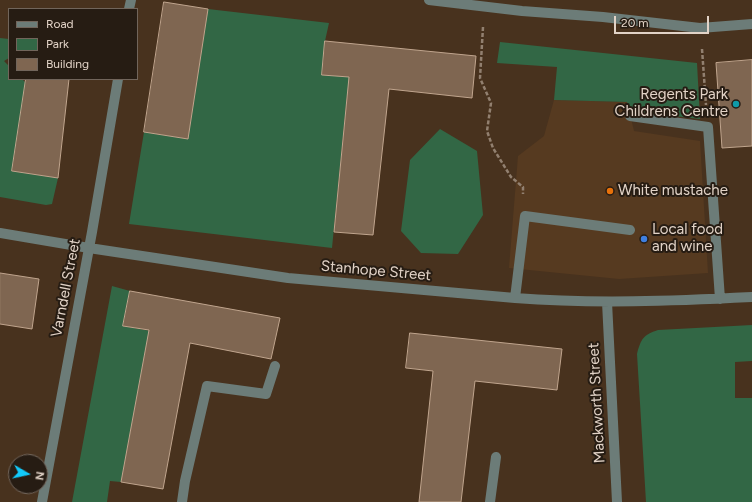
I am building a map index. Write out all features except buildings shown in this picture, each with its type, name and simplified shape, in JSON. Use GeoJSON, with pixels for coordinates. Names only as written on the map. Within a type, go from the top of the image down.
{"type":"FeatureCollection","features":[{"type":"Feature","properties":{"kind":"street"},"geometry":{"type":"LineString","coordinates":[[429,0],[484,7],[700,28],[752,24]]}},
{"type":"Feature","properties":{"kind":"street","name":"Varndell Street"},"geometry":{"type":"LineString","coordinates":[[42,502],[89,248],[118,80]]}},
{"type":"Feature","properties":{"kind":"street"},"geometry":{"type":"LineString","coordinates":[[630,116],[708,127],[720,299]]}},
{"type":"Feature","properties":{"kind":"street"},"geometry":{"type":"LineString","coordinates":[[515,298],[525,216],[630,230]]}},
{"type":"Feature","properties":{"kind":"street","name":"Stanhope Street"},"geometry":{"type":"LineString","coordinates":[[0,233],[288,278],[550,301],[607,302],[752,297]]}},
{"type":"Feature","properties":{"kind":"street","name":"Mackworth Street"},"geometry":{"type":"LineString","coordinates":[[607,302],[617,502]]}},
{"type":"Feature","properties":{"kind":"street"},"geometry":{"type":"LineString","coordinates":[[182,502],[185,481],[207,386],[266,394],[275,366]]}},
{"type":"Feature","properties":{"kind":"street"},"geometry":{"type":"LineString","coordinates":[[490,502],[496,457]]}},
{"type":"Feature","properties":{"kind":"path"},"geometry":{"type":"LineString","coordinates":[[484,7],[480,78],[490,103],[487,131],[493,148],[511,177],[523,187],[525,216]]}},
{"type":"Feature","properties":{"kind":"path"},"geometry":{"type":"LineString","coordinates":[[700,28],[708,127]]}},
{"type":"Feature","properties":{"kind":"shaded area"},"geometry":{"type":"Polygon","coordinates":[[[554,100],[627,102],[634,131],[700,141],[708,273],[619,279],[509,268],[518,156],[544,136],[554,100]]]}},
{"type":"Feature","properties":{"kind":"green space"},"geometry":{"type":"Polygon","coordinates":[[[208,9],[329,23],[325,41],[322,75],[354,77],[352,95],[347,95],[332,248],[129,224],[144,132],[188,139],[208,9]]]}},
{"type":"Feature","properties":{"kind":"green space"},"geometry":{"type":"Polygon","coordinates":[[[0,38],[8,39],[8,59],[4,61],[8,65],[8,80],[23,80],[26,83],[12,171],[58,178],[52,204],[46,205],[0,197],[0,38]]]}},
{"type":"Feature","properties":{"kind":"green space"},"geometry":{"type":"Polygon","coordinates":[[[500,42],[697,63],[700,119],[629,111],[627,102],[554,100],[557,67],[497,63],[500,42]]]}},
{"type":"Feature","properties":{"kind":"green space"},"geometry":{"type":"Polygon","coordinates":[[[440,129],[477,151],[483,215],[458,254],[421,253],[401,231],[410,160],[440,129]]]}},
{"type":"Feature","properties":{"kind":"green space"},"geometry":{"type":"Polygon","coordinates":[[[112,286],[130,291],[123,326],[156,332],[146,347],[121,482],[110,481],[107,502],[72,502],[112,286]]]}},
{"type":"Feature","properties":{"kind":"green space"},"geometry":{"type":"Polygon","coordinates":[[[752,325],[752,361],[735,362],[735,398],[752,398],[752,502],[646,502],[637,354],[641,341],[649,334],[658,330],[752,325]]]}},
{"type":"Feature","properties":{"kind":"place","name":"Regents Park Childrens Centre"},"geometry":{"type":"Point","coordinates":[736,104]}},
{"type":"Feature","properties":{"kind":"place","name":"White mustache"},"geometry":{"type":"Point","coordinates":[610,191]}},
{"type":"Feature","properties":{"kind":"place","name":"Local food and wine"},"geometry":{"type":"Point","coordinates":[644,239]}}]}
